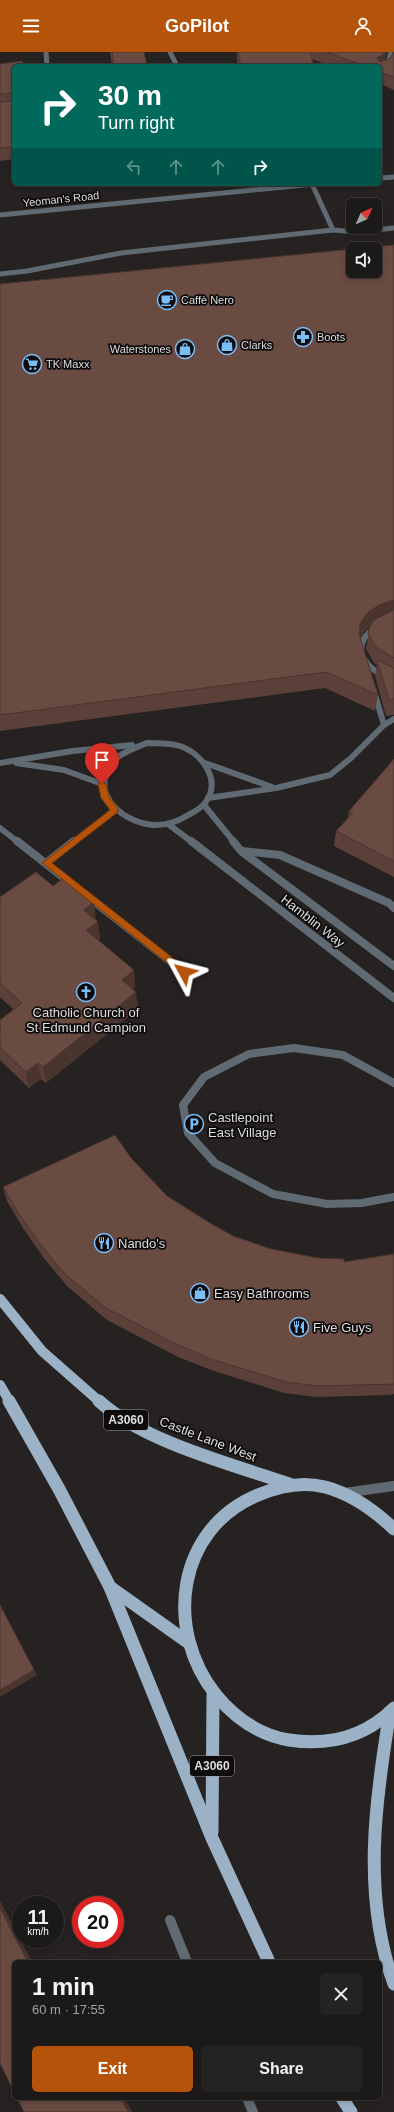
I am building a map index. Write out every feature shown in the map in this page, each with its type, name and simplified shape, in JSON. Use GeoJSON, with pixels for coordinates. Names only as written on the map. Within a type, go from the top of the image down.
{"type":"FeatureCollection","features":[{"type":"Feature","properties":{"kind":"main road","name":"Castle Lane West"},"geometry":{"type":"LineString","coordinates":[[0,1299],[42,1351],[105,1407],[147,1432],[191,1451],[290,1484]]}},
{"type":"Feature","properties":{"kind":"main road","name":"A3060"},"geometry":{"type":"LineString","coordinates":[[0,1385],[60,1488],[110,1587],[212,1838],[268,1960]]}},
{"type":"Feature","properties":{"kind":"main road"},"geometry":{"type":"LineString","coordinates":[[393,1711],[358,1734],[320,1743],[280,1739],[243,1723],[213,1694],[196,1669],[186,1641],[182,1604],[189,1568],[205,1536],[228,1510],[256,1493],[290,1484],[317,1486],[344,1493],[376,1511],[394,1529]]}},
{"type":"Feature","properties":{"kind":"main road","name":"A3060"},"geometry":{"type":"LineString","coordinates":[[110,1587],[186,1641]]}},
{"type":"Feature","properties":{"kind":"main road","name":"A3060"},"geometry":{"type":"LineString","coordinates":[[212,1838],[213,1694]]}},
{"type":"Feature","properties":{"kind":"main road"},"geometry":{"type":"LineString","coordinates":[[393,1711],[379,1776],[373,1859],[378,1923],[394,1984]]}},
{"type":"Feature","properties":{"kind":"main road"},"geometry":{"type":"LineString","coordinates":[[343,2100],[351,2112]]}},
{"type":"Feature","properties":{"kind":"street"},"geometry":{"type":"LineString","coordinates":[[46,52],[46,64]]}},
{"type":"Feature","properties":{"kind":"street"},"geometry":{"type":"LineString","coordinates":[[170,52],[176,64]]}},
{"type":"Feature","properties":{"kind":"street"},"geometry":{"type":"LineString","coordinates":[[382,71],[386,69],[391,52]]}},
{"type":"Feature","properties":{"kind":"street"},"geometry":{"type":"LineString","coordinates":[[382,178],[394,177]]}},
{"type":"Feature","properties":{"kind":"street","name":"Yeoman's Road"},"geometry":{"type":"LineString","coordinates":[[0,215],[292,186]]}},
{"type":"Feature","properties":{"kind":"street"},"geometry":{"type":"LineString","coordinates":[[313,186],[333,230]]}},
{"type":"Feature","properties":{"kind":"street"},"geometry":{"type":"LineString","coordinates":[[0,274],[27,271],[121,253],[333,230],[356,232],[394,228]]}},
{"type":"Feature","properties":{"kind":"street"},"geometry":{"type":"LineString","coordinates":[[384,725],[361,649],[363,639],[374,627],[394,620]]}},
{"type":"Feature","properties":{"kind":"street"},"geometry":{"type":"LineString","coordinates":[[367,665],[384,677],[394,681]]}},
{"type":"Feature","properties":{"kind":"street"},"geometry":{"type":"LineString","coordinates":[[206,802],[276,788],[330,775],[351,758],[384,725],[394,719]]}},
{"type":"Feature","properties":{"kind":"street"},"geometry":{"type":"LineString","coordinates":[[0,763],[73,751],[146,743],[164,743],[180,746],[195,753],[205,763],[211,774],[212,786],[206,802],[194,813],[182,820],[168,824],[153,825],[138,822],[125,818],[115,810],[105,798],[102,784],[105,770],[115,758],[129,748],[146,743]]}},
{"type":"Feature","properties":{"kind":"street"},"geometry":{"type":"LineString","coordinates":[[9,762],[64,770],[102,784]]}},
{"type":"Feature","properties":{"kind":"street"},"geometry":{"type":"LineString","coordinates":[[205,763],[243,778],[276,788]]}},
{"type":"Feature","properties":{"kind":"street","name":"Hamblin Way"},"geometry":{"type":"LineString","coordinates":[[206,802],[241,851],[394,966]]}},
{"type":"Feature","properties":{"kind":"street"},"geometry":{"type":"LineString","coordinates":[[46,863],[115,810]]}},
{"type":"Feature","properties":{"kind":"street","name":"Hamblin Way"},"geometry":{"type":"LineString","coordinates":[[168,824],[394,998]]}},
{"type":"Feature","properties":{"kind":"street"},"geometry":{"type":"LineString","coordinates":[[0,828],[184,972]]}},
{"type":"Feature","properties":{"kind":"street"},"geometry":{"type":"LineString","coordinates":[[241,851],[280,855],[389,903],[394,908]]}},
{"type":"Feature","properties":{"kind":"street"},"geometry":{"type":"LineString","coordinates":[[394,1083],[343,1055],[294,1048],[249,1054],[204,1078],[183,1105],[188,1133],[215,1163],[273,1194],[327,1204],[362,1204],[394,1197]]}},
{"type":"Feature","properties":{"kind":"street"},"geometry":{"type":"LineString","coordinates":[[344,1493],[394,1486]]}},
{"type":"Feature","properties":{"kind":"street"},"geometry":{"type":"LineString","coordinates":[[170,1920],[186,1960]]}},
{"type":"Feature","properties":{"kind":"street"},"geometry":{"type":"LineString","coordinates":[[248,2100],[253,2112]]}},
{"type":"Feature","properties":{"kind":"building"},"geometry":{"type":"Polygon","coordinates":[[[112,52],[144,52],[147,64],[114,64],[112,52]]]}},
{"type":"Feature","properties":{"kind":"building"},"geometry":{"type":"Polygon","coordinates":[[[238,52],[310,52],[313,64],[241,64],[238,52]]]}},
{"type":"Feature","properties":{"kind":"building"},"geometry":{"type":"Polygon","coordinates":[[[327,52],[384,52],[384,54],[377,58],[380,62],[391,58],[394,52],[394,77],[382,73],[382,64],[360,64],[327,52]]]}},
{"type":"Feature","properties":{"kind":"building"},"geometry":{"type":"Polygon","coordinates":[[[22,61],[23,64],[12,64],[12,93],[0,94],[0,64],[22,61]]]}},
{"type":"Feature","properties":{"kind":"building"},"geometry":{"type":"Polygon","coordinates":[[[12,101],[12,147],[0,148],[0,102],[12,101]]]}},
{"type":"Feature","properties":{"kind":"building"},"geometry":{"type":"Polygon","coordinates":[[[394,245],[394,600],[379,605],[367,613],[360,624],[359,634],[378,695],[326,672],[0,715],[0,284],[346,250],[346,278],[382,278],[382,246],[394,245]]]}},
{"type":"Feature","properties":{"kind":"building"},"geometry":{"type":"Polygon","coordinates":[[[394,610],[394,658],[376,647],[368,633],[374,620],[394,610]]]}},
{"type":"Feature","properties":{"kind":"building"},"geometry":{"type":"Polygon","coordinates":[[[377,660],[394,668],[394,699],[389,700],[377,660]]]}},
{"type":"Feature","properties":{"kind":"building"},"geometry":{"type":"Polygon","coordinates":[[[394,759],[394,861],[336,831],[353,813],[349,811],[394,759]]]}},
{"type":"Feature","properties":{"kind":"building","name":"Catholic Church of St Edmund Campion"},"geometry":{"type":"Polygon","coordinates":[[[36,872],[53,886],[65,877],[94,902],[84,910],[98,922],[86,930],[134,970],[122,980],[136,992],[43,1067],[38,1063],[26,1072],[0,1047],[0,1020],[22,1003],[0,983],[0,897],[36,872]]]}},
{"type":"Feature","properties":{"kind":"building"},"geometry":{"type":"Polygon","coordinates":[[[115,1135],[131,1158],[167,1196],[233,1236],[271,1249],[318,1258],[344,1259],[344,1262],[394,1254],[394,1384],[318,1386],[286,1382],[211,1359],[178,1345],[106,1308],[64,1273],[40,1244],[19,1214],[3,1187],[115,1135]]]}},
{"type":"Feature","properties":{"kind":"building"},"geometry":{"type":"Polygon","coordinates":[[[0,1605],[34,1670],[0,1690],[0,1605]]]}},
{"type":"Feature","properties":{"kind":"building"},"geometry":{"type":"Polygon","coordinates":[[[0,1908],[12,1931],[12,1948],[21,1948],[27,1960],[12,1960],[12,2088],[0,2063],[0,1908]]]}},
{"type":"Feature","properties":{"kind":"building"},"geometry":{"type":"Polygon","coordinates":[[[18,2100],[122,2100],[128,2112],[24,2112],[18,2100]]]}},
{"type":"Feature","properties":{"kind":"place","name":"Caffè Nero"},"geometry":{"type":"Point","coordinates":[167,300]}},
{"type":"Feature","properties":{"kind":"place","name":"Boots"},"geometry":{"type":"Point","coordinates":[303,337]}},
{"type":"Feature","properties":{"kind":"place","name":"Clarks"},"geometry":{"type":"Point","coordinates":[227,345]}},
{"type":"Feature","properties":{"kind":"place","name":"Waterstones"},"geometry":{"type":"Point","coordinates":[185,349]}},
{"type":"Feature","properties":{"kind":"place","name":"TK Maxx"},"geometry":{"type":"Point","coordinates":[32,364]}},
{"type":"Feature","properties":{"kind":"place","name":"Catholic Church of St Edmund Campion"},"geometry":{"type":"Point","coordinates":[86,992]}},
{"type":"Feature","properties":{"kind":"place","name":"Castlepoint East Village"},"geometry":{"type":"Point","coordinates":[194,1124]}},
{"type":"Feature","properties":{"kind":"place","name":"Nando's"},"geometry":{"type":"Point","coordinates":[104,1243]}},
{"type":"Feature","properties":{"kind":"place","name":"Easy Bathrooms"},"geometry":{"type":"Point","coordinates":[200,1293]}},
{"type":"Feature","properties":{"kind":"place","name":"Five Guys"},"geometry":{"type":"Point","coordinates":[299,1327]}},
{"type":"Feature","properties":{"kind":"route"},"geometry":{"type":"LineString","coordinates":[[102,784],[105,798],[115,810],[46,863],[184,972]]}}]}
